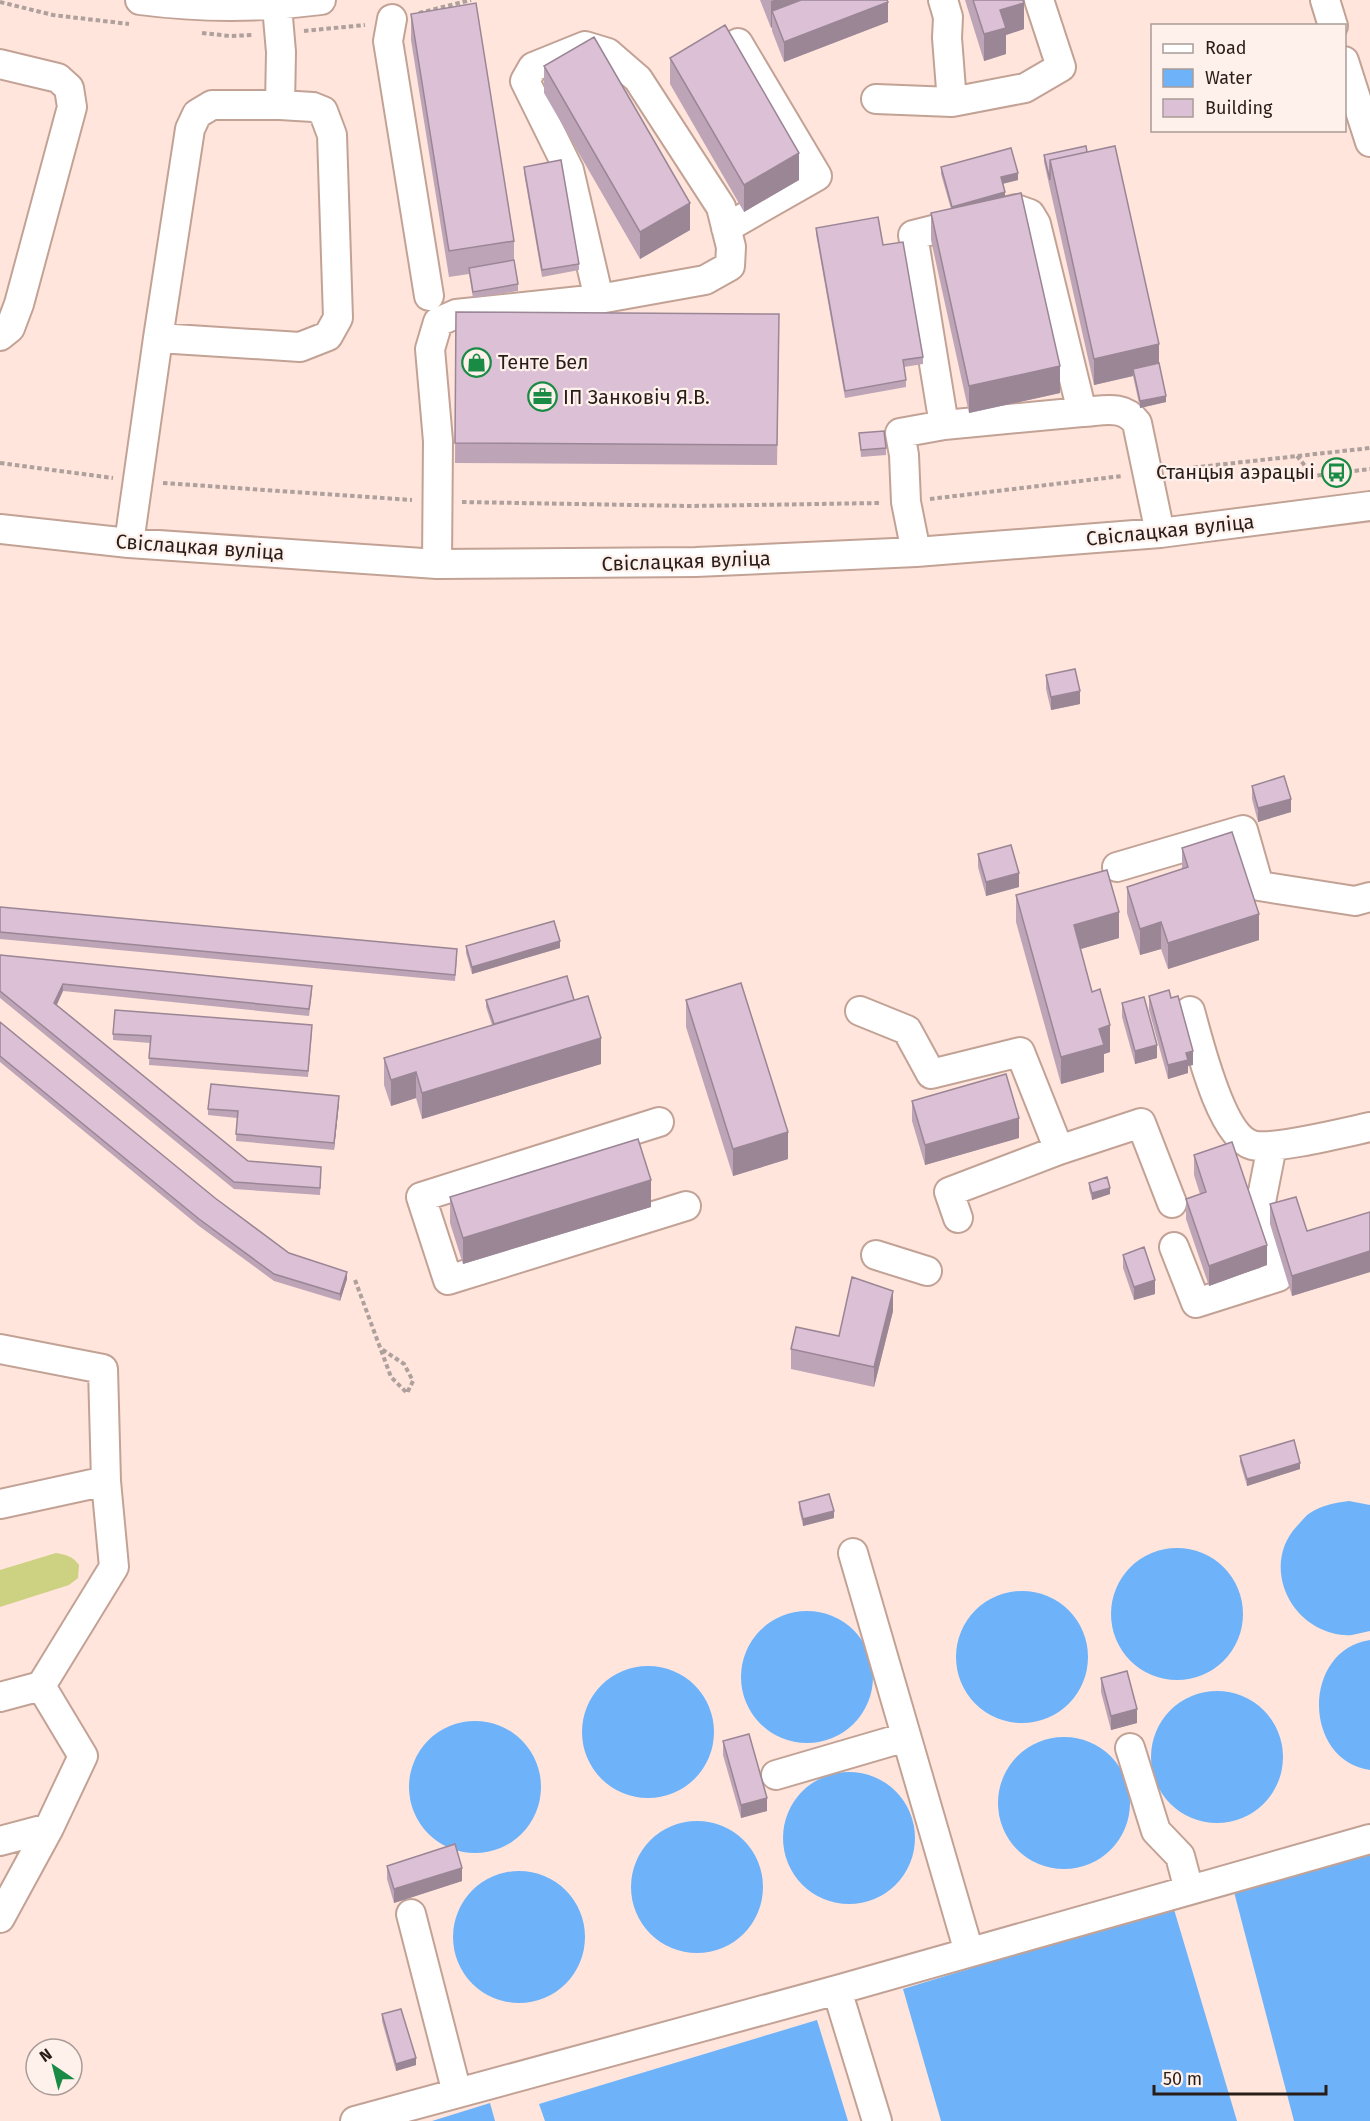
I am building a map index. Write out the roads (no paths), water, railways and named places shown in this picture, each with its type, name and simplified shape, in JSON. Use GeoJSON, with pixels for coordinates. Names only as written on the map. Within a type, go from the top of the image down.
{"type":"FeatureCollection","features":[{"type":"Feature","properties":{"kind":"street"},"geometry":{"type":"LineString","coordinates":[[140,0],[170,4],[234,6],[277,6],[321,0]]}},
{"type":"Feature","properties":{"kind":"street"},"geometry":{"type":"LineString","coordinates":[[943,0],[948,17],[947,38],[952,102]]}},
{"type":"Feature","properties":{"kind":"street"},"geometry":{"type":"LineString","coordinates":[[876,99],[952,102],[1024,88],[1061,67],[1039,0]]}},
{"type":"Feature","properties":{"kind":"street"},"geometry":{"type":"LineString","coordinates":[[1325,0],[1332,24]]}},
{"type":"Feature","properties":{"kind":"street"},"geometry":{"type":"LineString","coordinates":[[277,6],[281,52],[280,105]]}},
{"type":"Feature","properties":{"kind":"street"},"geometry":{"type":"LineString","coordinates":[[392,19],[388,41],[429,296]]}},
{"type":"Feature","properties":{"kind":"street"},"geometry":{"type":"LineString","coordinates":[[726,228],[817,176],[738,43]]}},
{"type":"Feature","properties":{"kind":"street"},"geometry":{"type":"LineString","coordinates":[[437,564],[438,441],[430,349],[438,322],[456,314],[599,299],[705,280],[730,266],[731,247],[722,207],[638,79],[608,53],[585,46],[533,67],[525,81],[569,170],[599,299]]}},
{"type":"Feature","properties":{"kind":"street"},"geometry":{"type":"LineString","coordinates":[[0,64],[58,78],[69,88],[72,107],[19,303],[10,328],[0,336]]}},
{"type":"Feature","properties":{"kind":"street"},"geometry":{"type":"LineString","coordinates":[[1346,67],[1370,142]]}},
{"type":"Feature","properties":{"kind":"street"},"geometry":{"type":"LineString","coordinates":[[129,543],[136,481],[190,129],[197,114],[212,105],[280,105],[313,107],[323,111],[332,135],[338,318],[328,336],[300,347],[158,338]]}},
{"type":"Feature","properties":{"kind":"street"},"geometry":{"type":"LineString","coordinates":[[944,425],[913,235],[1016,209],[1030,214],[1036,224],[1082,412]]}},
{"type":"Feature","properties":{"kind":"street"},"geometry":{"type":"LineString","coordinates":[[916,552],[906,502],[904,455],[900,433],[944,425],[1082,412],[1120,410],[1130,413],[1137,423],[1160,533]]}},
{"type":"Feature","properties":{"kind":"street","name":"Свіслацкая вуліца"},"geometry":{"type":"LineString","coordinates":[[0,529],[129,543],[437,564],[684,562],[916,552],[1160,533],[1370,506]]}},
{"type":"Feature","properties":{"kind":"street"},"geometry":{"type":"LineString","coordinates":[[1117,867],[1243,830],[1259,886],[1355,901],[1370,897]]}},
{"type":"Feature","properties":{"kind":"street"},"geometry":{"type":"LineString","coordinates":[[860,1011],[907,1030],[931,1074],[1020,1052],[1059,1150]]}},
{"type":"Feature","properties":{"kind":"street"},"geometry":{"type":"LineString","coordinates":[[1190,1011],[1217,1098],[1228,1122],[1242,1141],[1254,1146],[1272,1146],[1370,1127]]}},
{"type":"Feature","properties":{"kind":"street"},"geometry":{"type":"LineString","coordinates":[[659,1122],[421,1197],[448,1280],[686,1206]]}},
{"type":"Feature","properties":{"kind":"street"},"geometry":{"type":"LineString","coordinates":[[958,1218],[949,1191],[1059,1150],[1141,1123],[1172,1203]]}},
{"type":"Feature","properties":{"kind":"street"},"geometry":{"type":"LineString","coordinates":[[1337,1133],[1370,1149]]}},
{"type":"Feature","properties":{"kind":"street"},"geometry":{"type":"LineString","coordinates":[[1174,1247],[1196,1303],[1278,1277],[1259,1212],[1272,1146]]}},
{"type":"Feature","properties":{"kind":"street"},"geometry":{"type":"LineString","coordinates":[[876,1256],[927,1271]]}},
{"type":"Feature","properties":{"kind":"street"},"geometry":{"type":"LineString","coordinates":[[0,1349],[103,1369],[106,1481],[114,1567],[41,1686],[0,1697]]}},
{"type":"Feature","properties":{"kind":"street"},"geometry":{"type":"LineString","coordinates":[[0,1504],[106,1481]]}},
{"type":"Feature","properties":{"kind":"street"},"geometry":{"type":"LineString","coordinates":[[853,1553],[969,1952]]}},
{"type":"Feature","properties":{"kind":"street"},"geometry":{"type":"LineString","coordinates":[[0,1918],[49,1828],[82,1756],[41,1686]]}},
{"type":"Feature","properties":{"kind":"street"},"geometry":{"type":"LineString","coordinates":[[776,1775],[906,1737]]}},
{"type":"Feature","properties":{"kind":"street"},"geometry":{"type":"LineString","coordinates":[[1130,1748],[1156,1830],[1180,1856],[1190,1890]]}},
{"type":"Feature","properties":{"kind":"street"},"geometry":{"type":"LineString","coordinates":[[0,1841],[49,1828]]}},
{"type":"Feature","properties":{"kind":"street"},"geometry":{"type":"LineString","coordinates":[[355,2121],[837,1990],[1370,1839]]}},
{"type":"Feature","properties":{"kind":"street"},"geometry":{"type":"LineString","coordinates":[[411,1914],[457,2093]]}},
{"type":"Feature","properties":{"kind":"street"},"geometry":{"type":"LineString","coordinates":[[837,1990],[877,2121]]}},
{"type":"Feature","properties":{"kind":"water"},"geometry":{"type":"Polygon","coordinates":[[[1349,1501],[1370,1505],[1370,1631],[1354,1635],[1336,1634],[1321,1629],[1296,1610],[1283,1583],[1281,1568],[1282,1553],[1288,1539],[1308,1514],[1324,1506],[1349,1501]]]}},
{"type":"Feature","properties":{"kind":"water"},"geometry":{"type":"Polygon","coordinates":[[[1177,1548],[1202,1553],[1224,1567],[1238,1589],[1243,1614],[1238,1639],[1224,1661],[1202,1675],[1177,1680],[1152,1675],[1130,1661],[1116,1639],[1111,1614],[1116,1589],[1130,1567],[1152,1553],[1177,1548]]]}},
{"type":"Feature","properties":{"kind":"water"},"geometry":{"type":"Polygon","coordinates":[[[1022,1591],[1047,1596],[1069,1610],[1083,1632],[1088,1657],[1083,1682],[1069,1704],[1047,1718],[1022,1723],[997,1718],[975,1704],[961,1682],[956,1657],[961,1632],[975,1610],[997,1596],[1022,1591]]]}},
{"type":"Feature","properties":{"kind":"water"},"geometry":{"type":"Polygon","coordinates":[[[807,1611],[832,1616],[854,1630],[868,1652],[873,1677],[868,1702],[854,1724],[832,1738],[807,1743],[782,1738],[760,1724],[746,1702],[741,1677],[746,1652],[760,1630],[782,1616],[807,1611]]]}},
{"type":"Feature","properties":{"kind":"water"},"geometry":{"type":"Polygon","coordinates":[[[1370,1640],[1370,1770],[1348,1762],[1332,1747],[1322,1727],[1319,1705],[1322,1683],[1332,1663],[1348,1648],[1370,1640]]]}},
{"type":"Feature","properties":{"kind":"water"},"geometry":{"type":"Polygon","coordinates":[[[648,1666],[673,1671],[695,1685],[709,1707],[714,1732],[709,1757],[695,1779],[673,1793],[648,1798],[623,1793],[601,1779],[587,1757],[582,1732],[587,1707],[601,1685],[623,1671],[648,1666]]]}},
{"type":"Feature","properties":{"kind":"water"},"geometry":{"type":"Polygon","coordinates":[[[1217,1691],[1242,1696],[1264,1710],[1278,1732],[1283,1757],[1278,1782],[1264,1804],[1242,1818],[1217,1823],[1192,1818],[1170,1804],[1156,1782],[1151,1757],[1156,1732],[1170,1710],[1192,1696],[1217,1691]]]}},
{"type":"Feature","properties":{"kind":"water"},"geometry":{"type":"Polygon","coordinates":[[[475,1721],[500,1726],[522,1740],[536,1762],[541,1787],[536,1812],[522,1834],[500,1848],[475,1853],[450,1848],[428,1834],[414,1812],[409,1787],[414,1762],[428,1740],[450,1726],[475,1721]]]}},
{"type":"Feature","properties":{"kind":"water"},"geometry":{"type":"Polygon","coordinates":[[[1064,1737],[1089,1742],[1111,1756],[1125,1778],[1130,1803],[1125,1828],[1111,1850],[1089,1864],[1064,1869],[1039,1864],[1017,1850],[1003,1828],[998,1803],[1003,1778],[1017,1756],[1039,1742],[1064,1737]]]}},
{"type":"Feature","properties":{"kind":"water"},"geometry":{"type":"Polygon","coordinates":[[[849,1772],[874,1777],[896,1791],[910,1813],[915,1838],[910,1863],[896,1885],[874,1899],[849,1904],[824,1899],[802,1885],[788,1863],[783,1838],[788,1813],[802,1791],[824,1777],[849,1772]]]}},
{"type":"Feature","properties":{"kind":"water"},"geometry":{"type":"Polygon","coordinates":[[[697,1821],[722,1826],[744,1840],[758,1862],[763,1887],[758,1912],[744,1934],[722,1948],[697,1953],[672,1948],[650,1934],[636,1912],[631,1887],[636,1862],[650,1840],[672,1826],[697,1821]]]}},
{"type":"Feature","properties":{"kind":"water"},"geometry":{"type":"Polygon","coordinates":[[[1370,1855],[1370,2121],[1294,2121],[1234,1892],[1370,1855]]]}},
{"type":"Feature","properties":{"kind":"water"},"geometry":{"type":"Polygon","coordinates":[[[519,1871],[544,1876],[566,1890],[580,1912],[585,1937],[580,1962],[566,1984],[544,1998],[519,2003],[494,1998],[472,1984],[458,1962],[453,1937],[458,1912],[472,1890],[494,1876],[519,1871]]]}},
{"type":"Feature","properties":{"kind":"water"},"geometry":{"type":"Polygon","coordinates":[[[1173,1906],[1237,2121],[941,2121],[903,1989],[1173,1906]]]}},
{"type":"Feature","properties":{"kind":"water"},"geometry":{"type":"Polygon","coordinates":[[[817,2020],[848,2121],[545,2121],[539,2104],[817,2020]]]}},
{"type":"Feature","properties":{"kind":"water"},"geometry":{"type":"Polygon","coordinates":[[[490,2103],[495,2121],[432,2121],[490,2103]]]}},
{"type":"Feature","properties":{"kind":"place","name":"Тенте Бел"},"geometry":{"type":"Point","coordinates":[477,362]}},
{"type":"Feature","properties":{"kind":"place","name":"ІП Занковіч Я.В."},"geometry":{"type":"Point","coordinates":[542,397]}},
{"type":"Feature","properties":{"kind":"place","name":"Станцыя аэрацыі"},"geometry":{"type":"Point","coordinates":[1336,472]}}]}
